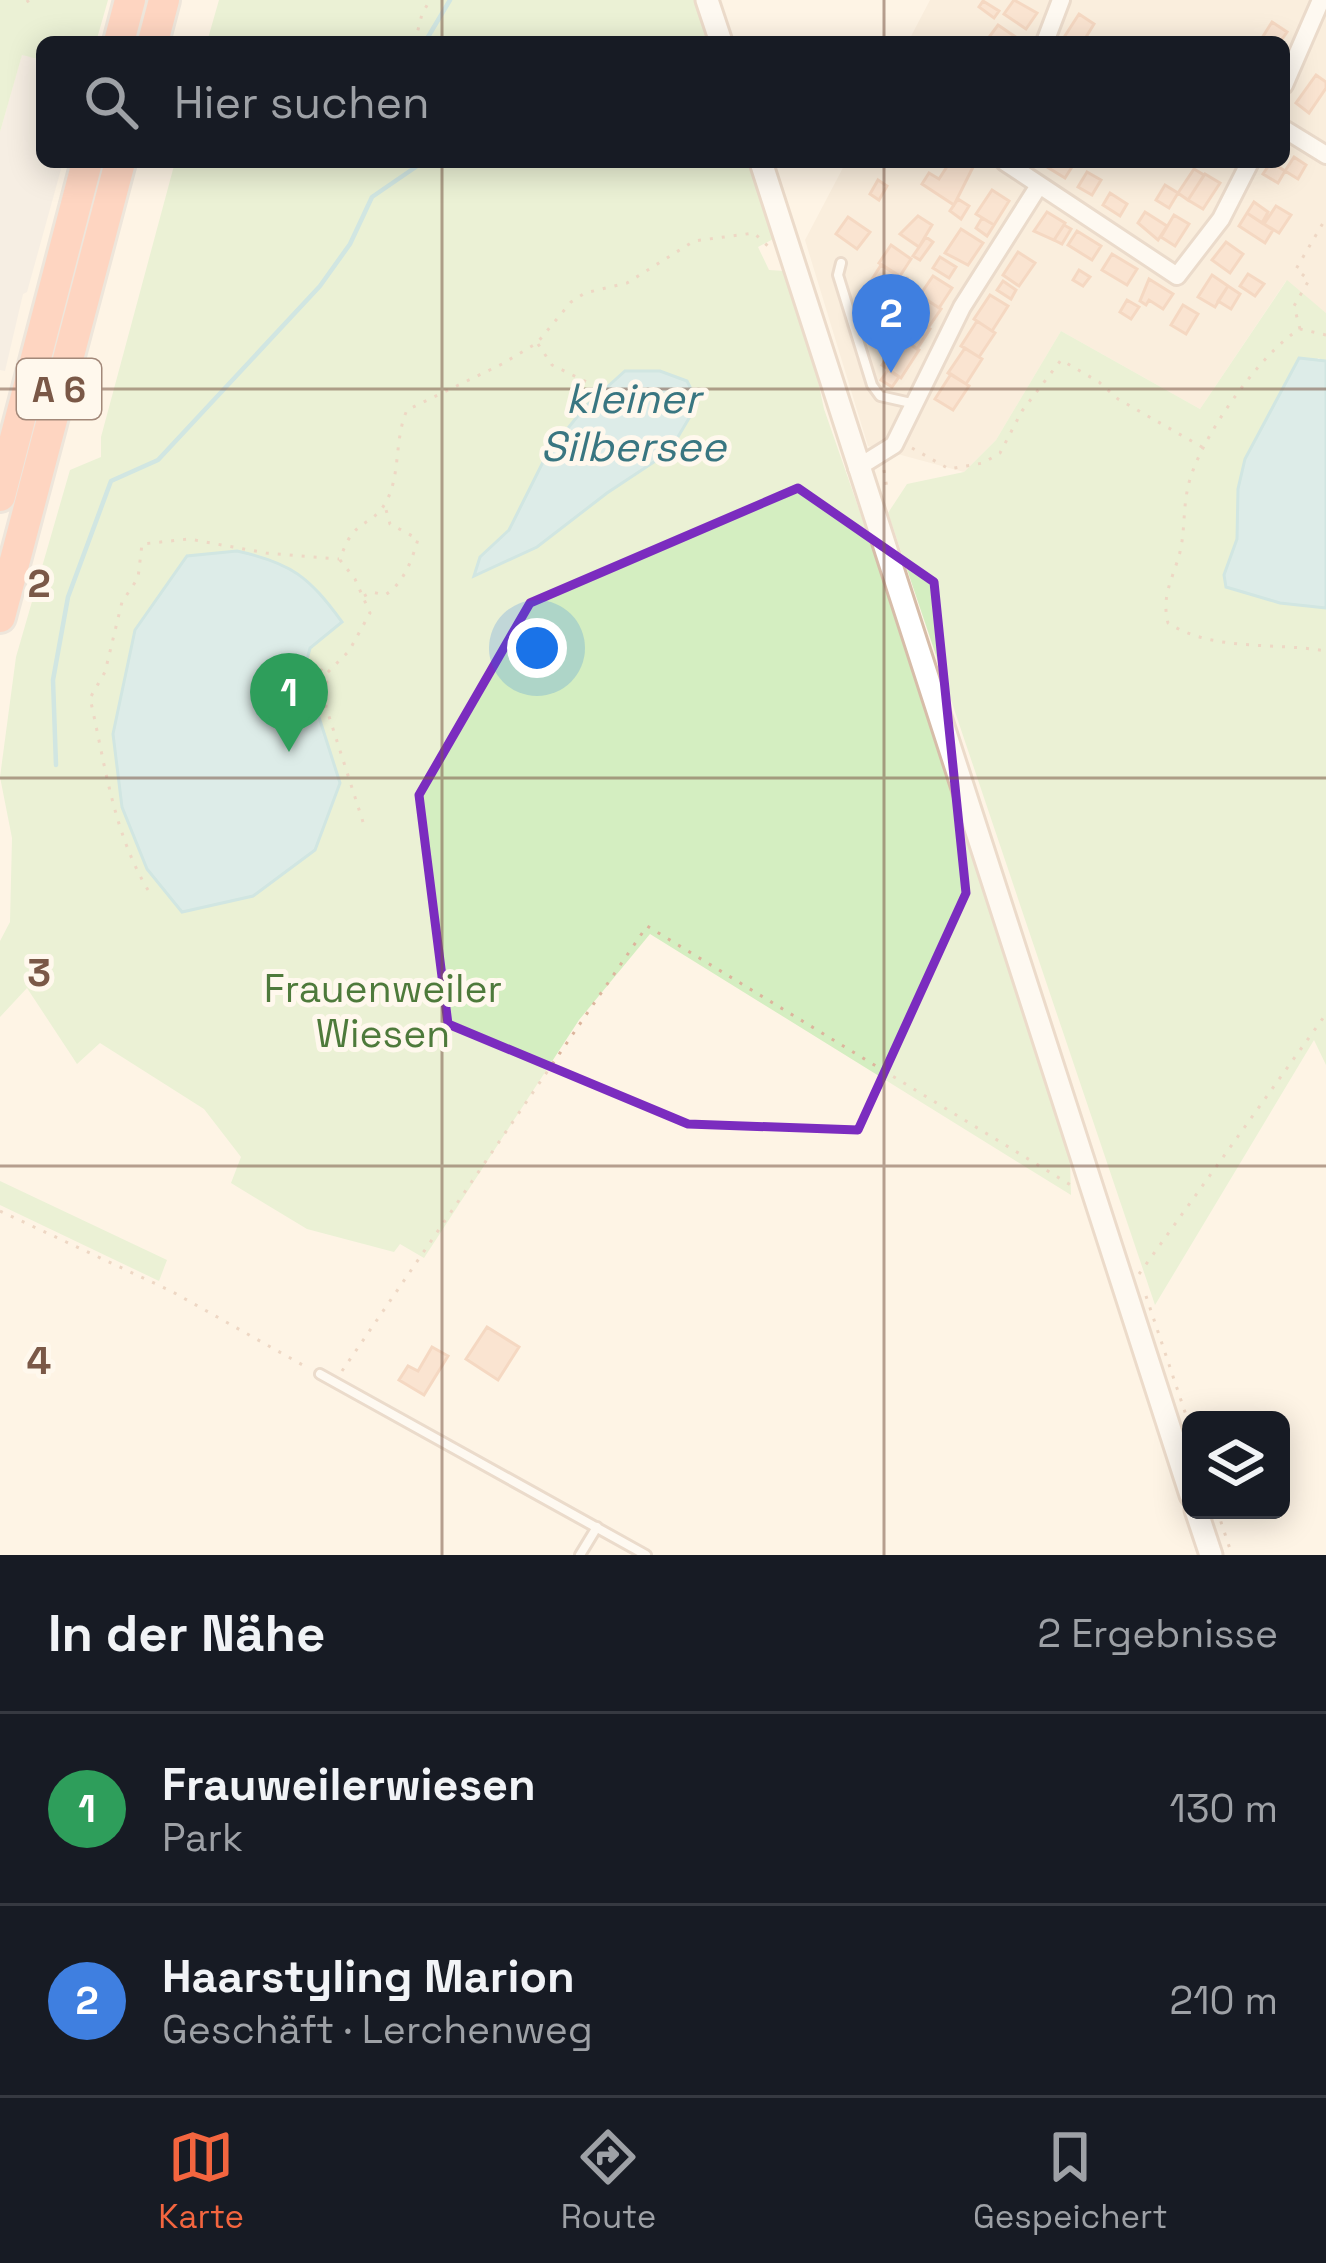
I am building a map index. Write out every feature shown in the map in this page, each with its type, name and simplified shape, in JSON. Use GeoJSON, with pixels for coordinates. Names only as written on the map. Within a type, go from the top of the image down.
{"type":"FeatureCollection","features":[{"type":"Feature","properties":{"kind":"highway"},"geometry":{"type":"LineString","coordinates":[[121,36],[130,0]]}},
{"type":"Feature","properties":{"kind":"highway"},"geometry":{"type":"LineString","coordinates":[[154,36],[164,0]]}},
{"type":"Feature","properties":{"kind":"highway","name":"A 6"},"geometry":{"type":"LineString","coordinates":[[0,496],[85,168]]}},
{"type":"Feature","properties":{"kind":"highway","name":"A 6"},"geometry":{"type":"LineString","coordinates":[[0,616],[118,168]]}},
{"type":"Feature","properties":{"kind":"main road"},"geometry":{"type":"LineString","coordinates":[[707,0],[719,36]]}},
{"type":"Feature","properties":{"kind":"main road"},"geometry":{"type":"LineString","coordinates":[[763,168],[1182,1467]]}},
{"type":"Feature","properties":{"kind":"main road"},"geometry":{"type":"LineString","coordinates":[[1199,1519],[1210,1555]]}},
{"type":"Feature","properties":{"kind":"street"},"geometry":{"type":"LineString","coordinates":[[1048,36],[1061,0]]}},
{"type":"Feature","properties":{"kind":"street"},"geometry":{"type":"LineString","coordinates":[[1290,72],[1322,0]]}},
{"type":"Feature","properties":{"kind":"street"},"geometry":{"type":"LineString","coordinates":[[1290,133],[1326,155]]}},
{"type":"Feature","properties":{"kind":"street"},"geometry":{"type":"LineString","coordinates":[[1013,168],[1178,276],[1221,219],[1247,168]]}},
{"type":"Feature","properties":{"kind":"street"},"geometry":{"type":"LineString","coordinates":[[856,468],[894,445],[962,307],[1038,187]]}},
{"type":"Feature","properties":{"kind":"lane"},"geometry":{"type":"LineString","coordinates":[[841,263],[838,275],[872,385],[880,396],[915,404]]}},
{"type":"Feature","properties":{"kind":"lane"},"geometry":{"type":"LineString","coordinates":[[320,1374],[646,1555]]}},
{"type":"Feature","properties":{"kind":"lane"},"geometry":{"type":"LineString","coordinates":[[580,1555],[597,1527]]}},
{"type":"Feature","properties":{"kind":"path"},"geometry":{"type":"LineString","coordinates":[[27,0],[32,8]]}},
{"type":"Feature","properties":{"kind":"path"},"geometry":{"type":"LineString","coordinates":[[416,36],[430,0]]}},
{"type":"Feature","properties":{"kind":"path"},"geometry":{"type":"LineString","coordinates":[[1300,328],[1294,306],[1309,280],[1296,269],[1326,218]]}},
{"type":"Feature","properties":{"kind":"path"},"geometry":{"type":"LineString","coordinates":[[340,560],[354,528],[385,506],[407,410],[537,343],[585,293],[627,283],[694,241],[754,233],[771,249]]}},
{"type":"Feature","properties":{"kind":"path"},"geometry":{"type":"LineString","coordinates":[[860,350],[908,277]]}},
{"type":"Feature","properties":{"kind":"path"},"geometry":{"type":"LineString","coordinates":[[1326,334],[1300,328],[1277,344],[1204,448],[1188,483],[1180,550],[1162,601],[1168,623],[1207,640],[1326,651]]}},
{"type":"Feature","properties":{"kind":"path"},"geometry":{"type":"LineString","coordinates":[[537,343],[552,365],[593,386]]}},
{"type":"Feature","properties":{"kind":"path"},"geometry":{"type":"LineString","coordinates":[[894,445],[909,447],[950,469],[983,463],[1000,453],[1022,411],[1060,360],[1204,448]]}},
{"type":"Feature","properties":{"kind":"path"},"geometry":{"type":"LineString","coordinates":[[362,597],[393,590],[413,557],[418,538],[390,524],[385,506]]}},
{"type":"Feature","properties":{"kind":"path"},"geometry":{"type":"LineString","coordinates":[[148,890],[131,862],[109,791],[90,698],[105,672],[122,602],[138,578],[142,544],[189,539],[340,560],[370,613],[349,651],[327,673],[326,707],[363,823]]}},
{"type":"Feature","properties":{"kind":"path"},"geometry":{"type":"LineString","coordinates":[[309,664],[327,673]]}},
{"type":"Feature","properties":{"kind":"path"},"geometry":{"type":"LineString","coordinates":[[334,1383],[646,926],[1094,1199]]}},
{"type":"Feature","properties":{"kind":"path"},"geometry":{"type":"LineString","coordinates":[[1123,1286],[1136,1277],[1326,1014]]}},
{"type":"Feature","properties":{"kind":"path"},"geometry":{"type":"LineString","coordinates":[[0,1211],[171,1291],[320,1374]]}},
{"type":"Feature","properties":{"kind":"path"},"geometry":{"type":"LineString","coordinates":[[1147,1297],[1185,1411]]}},
{"type":"Feature","properties":{"kind":"path"},"geometry":{"type":"LineString","coordinates":[[1220,1519],[1232,1555]]}},
{"type":"Feature","properties":{"kind":"highlighted area"},"geometry":{"type":"Polygon","coordinates":[[[798,488],[934,582],[966,893],[858,1130],[688,1124],[448,1024],[419,795],[530,603],[798,488]]]}},
{"type":"Feature","properties":{"kind":"shaded area"},"geometry":{"type":"Polygon","coordinates":[[[930,0],[1326,0],[1326,313],[1286,281],[1200,409],[1061,331],[996,440],[964,472],[868,446],[805,240],[843,168],[1290,168],[1290,36],[911,36],[930,0]]]}},
{"type":"Feature","properties":{"kind":"shaded area"},"geometry":{"type":"Polygon","coordinates":[[[22,54],[36,58],[36,168],[61,168],[5,371],[0,370],[0,132],[22,54]]]}},
{"type":"Feature","properties":{"kind":"green space"},"geometry":{"type":"Polygon","coordinates":[[[0,0],[108,0],[98,36],[36,36],[36,58],[22,55],[0,132],[0,0]]]}},
{"type":"Feature","properties":{"kind":"green space"},"geometry":{"type":"Polygon","coordinates":[[[219,0],[697,0],[709,36],[209,36],[219,0]]]}},
{"type":"Feature","properties":{"kind":"green space","name":"Frauenweiler Wiesen"},"geometry":{"type":"Polygon","coordinates":[[[173,168],[752,168],[775,238],[758,247],[769,270],[784,271],[824,409],[901,630],[1070,1161],[1071,1195],[650,934],[579,1020],[424,1258],[400,1244],[394,1252],[307,1229],[231,1183],[241,1157],[204,1109],[100,1043],[77,1064],[27,988],[0,1017],[0,941],[10,922],[12,838],[0,777],[16,657],[70,470],[101,457],[101,437],[173,168]]]}},
{"type":"Feature","properties":{"kind":"green space"},"geometry":{"type":"Polygon","coordinates":[[[1287,280],[1326,313],[1326,361],[1318,358],[1238,489],[1237,540],[1224,575],[1227,588],[1280,603],[1326,608],[1326,1065],[1314,1040],[1155,1305],[888,513],[907,484],[964,472],[996,440],[1061,331],[1200,409],[1287,280]]]}},
{"type":"Feature","properties":{"kind":"green space"},"geometry":{"type":"Polygon","coordinates":[[[0,1181],[167,1260],[159,1281],[0,1205],[0,1181]]]}},
{"type":"Feature","properties":{"kind":"water"},"geometry":{"type":"Polygon","coordinates":[[[1299,358],[1326,361],[1326,608],[1280,603],[1226,587],[1224,575],[1237,539],[1238,489],[1245,459],[1299,358]]]}},
{"type":"Feature","properties":{"kind":"water","name":"kleiner Silbersee"},"geometry":{"type":"Polygon","coordinates":[[[625,371],[660,371],[687,381],[698,403],[669,452],[537,547],[474,576],[480,557],[509,530],[547,454],[585,407],[625,371]]]}},
{"type":"Feature","properties":{"kind":"water"},"geometry":{"type":"Polygon","coordinates":[[[237,551],[298,574],[342,622],[310,648],[300,686],[317,711],[340,783],[315,850],[253,896],[182,912],[147,869],[122,807],[113,734],[135,630],[187,556],[237,551]]]}},
{"type":"Feature","properties":{"kind":"building"},"geometry":{"type":"Polygon","coordinates":[[[1014,0],[1037,13],[1026,29],[1004,14],[1014,0]]]}},
{"type":"Feature","properties":{"kind":"building"},"geometry":{"type":"Polygon","coordinates":[[[983,1],[999,11],[994,18],[979,7],[983,1]]]}},
{"type":"Feature","properties":{"kind":"building"},"geometry":{"type":"Polygon","coordinates":[[[1079,14],[1094,24],[1087,36],[1065,36],[1079,14]]]}},
{"type":"Feature","properties":{"kind":"building"},"geometry":{"type":"Polygon","coordinates":[[[1272,22],[1287,32],[1284,36],[1263,36],[1272,22]]]}},
{"type":"Feature","properties":{"kind":"building"},"geometry":{"type":"Polygon","coordinates":[[[998,25],[1014,36],[990,36],[998,25]]]}},
{"type":"Feature","properties":{"kind":"building"},"geometry":{"type":"Polygon","coordinates":[[[1316,75],[1326,82],[1326,88],[1309,113],[1296,103],[1316,75]]]}},
{"type":"Feature","properties":{"kind":"building"},"geometry":{"type":"Polygon","coordinates":[[[1294,157],[1306,165],[1298,179],[1285,171],[1294,157]]]}},
{"type":"Feature","properties":{"kind":"building"},"geometry":{"type":"Polygon","coordinates":[[[946,168],[972,168],[954,205],[922,184],[929,173],[939,179],[946,168]]]}},
{"type":"Feature","properties":{"kind":"building"},"geometry":{"type":"Polygon","coordinates":[[[1049,168],[1071,168],[1065,178],[1049,168]]]}},
{"type":"Feature","properties":{"kind":"building"},"geometry":{"type":"Polygon","coordinates":[[[1267,168],[1285,171],[1278,183],[1263,174],[1267,168]]]}},
{"type":"Feature","properties":{"kind":"building"},"geometry":{"type":"Polygon","coordinates":[[[1194,169],[1204,175],[1188,200],[1178,193],[1194,169]]]}},
{"type":"Feature","properties":{"kind":"building"},"geometry":{"type":"Polygon","coordinates":[[[1087,172],[1101,180],[1092,195],[1078,187],[1087,172]]]}},
{"type":"Feature","properties":{"kind":"building"},"geometry":{"type":"Polygon","coordinates":[[[1205,174],[1220,183],[1203,209],[1188,200],[1205,174]]]}},
{"type":"Feature","properties":{"kind":"building"},"geometry":{"type":"Polygon","coordinates":[[[878,180],[887,186],[879,200],[870,194],[878,180]]]}},
{"type":"Feature","properties":{"kind":"building"},"geometry":{"type":"Polygon","coordinates":[[[1165,185],[1178,193],[1169,208],[1156,200],[1165,185]]]}},
{"type":"Feature","properties":{"kind":"building"},"geometry":{"type":"Polygon","coordinates":[[[992,190],[1009,201],[994,225],[976,214],[992,190]]]}},
{"type":"Feature","properties":{"kind":"building"},"geometry":{"type":"Polygon","coordinates":[[[1110,193],[1127,204],[1120,216],[1103,205],[1110,193]]]}},
{"type":"Feature","properties":{"kind":"building"},"geometry":{"type":"Polygon","coordinates":[[[958,199],[969,206],[961,219],[950,211],[958,199]]]}},
{"type":"Feature","properties":{"kind":"building"},"geometry":{"type":"Polygon","coordinates":[[[1254,202],[1268,212],[1262,223],[1247,213],[1254,202]]]}},
{"type":"Feature","properties":{"kind":"building"},"geometry":{"type":"Polygon","coordinates":[[[1276,206],[1291,215],[1279,233],[1264,224],[1276,206]]]}},
{"type":"Feature","properties":{"kind":"building"},"geometry":{"type":"Polygon","coordinates":[[[1047,212],[1065,223],[1054,240],[1034,231],[1047,212]]]}},
{"type":"Feature","properties":{"kind":"building"},"geometry":{"type":"Polygon","coordinates":[[[1145,212],[1167,226],[1158,240],[1138,223],[1145,212]]]}},
{"type":"Feature","properties":{"kind":"building"},"geometry":{"type":"Polygon","coordinates":[[[1247,213],[1273,230],[1265,243],[1239,226],[1247,213]]]}},
{"type":"Feature","properties":{"kind":"building"},"geometry":{"type":"Polygon","coordinates":[[[1174,215],[1189,224],[1175,246],[1161,237],[1174,215]]]}},
{"type":"Feature","properties":{"kind":"building"},"geometry":{"type":"Polygon","coordinates":[[[918,216],[932,225],[919,247],[900,234],[918,216]]]}},
{"type":"Feature","properties":{"kind":"building"},"geometry":{"type":"Polygon","coordinates":[[[848,217],[870,232],[857,249],[836,234],[848,217]]]}},
{"type":"Feature","properties":{"kind":"building"},"geometry":{"type":"Polygon","coordinates":[[[982,218],[994,225],[987,236],[976,228],[982,218]]]}},
{"type":"Feature","properties":{"kind":"building"},"geometry":{"type":"Polygon","coordinates":[[[1064,225],[1071,229],[1062,244],[1054,240],[1064,225]]]}},
{"type":"Feature","properties":{"kind":"building"},"geometry":{"type":"Polygon","coordinates":[[[961,229],[983,243],[968,265],[945,253],[961,229]]]}},
{"type":"Feature","properties":{"kind":"building"},"geometry":{"type":"Polygon","coordinates":[[[1077,231],[1101,246],[1092,260],[1068,245],[1077,231]]]}},
{"type":"Feature","properties":{"kind":"building"},"geometry":{"type":"Polygon","coordinates":[[[926,237],[933,242],[920,260],[913,256],[926,237]]]}},
{"type":"Feature","properties":{"kind":"building"},"geometry":{"type":"Polygon","coordinates":[[[1226,242],[1243,254],[1230,273],[1212,260],[1226,242]]]}},
{"type":"Feature","properties":{"kind":"building"},"geometry":{"type":"Polygon","coordinates":[[[891,245],[911,259],[900,276],[879,263],[891,245]]]}},
{"type":"Feature","properties":{"kind":"building"},"geometry":{"type":"Polygon","coordinates":[[[1018,252],[1035,263],[1019,286],[1003,275],[1018,252]]]}},
{"type":"Feature","properties":{"kind":"building"},"geometry":{"type":"Polygon","coordinates":[[[1112,254],[1137,269],[1127,285],[1102,270],[1112,254]]]}},
{"type":"Feature","properties":{"kind":"building"},"geometry":{"type":"Polygon","coordinates":[[[940,257],[956,267],[949,278],[933,268],[940,257]]]}},
{"type":"Feature","properties":{"kind":"building"},"geometry":{"type":"Polygon","coordinates":[[[881,265],[900,277],[888,296],[869,284],[881,265]]]}},
{"type":"Feature","properties":{"kind":"building"},"geometry":{"type":"Polygon","coordinates":[[[1079,270],[1090,277],[1083,286],[1073,280],[1079,270]]]}},
{"type":"Feature","properties":{"kind":"building"},"geometry":{"type":"Polygon","coordinates":[[[1248,274],[1264,284],[1255,296],[1240,286],[1248,274]]]}},
{"type":"Feature","properties":{"kind":"building"},"geometry":{"type":"Polygon","coordinates":[[[1212,275],[1228,286],[1215,307],[1198,297],[1212,275]]]}},
{"type":"Feature","properties":{"kind":"building"},"geometry":{"type":"Polygon","coordinates":[[[933,276],[952,288],[939,308],[920,295],[933,276]]]}},
{"type":"Feature","properties":{"kind":"building"},"geometry":{"type":"Polygon","coordinates":[[[1149,279],[1173,294],[1163,309],[1149,300],[1146,305],[1140,301],[1149,279]]]}},
{"type":"Feature","properties":{"kind":"building"},"geometry":{"type":"Polygon","coordinates":[[[1003,281],[1016,290],[1011,299],[997,290],[1003,281]]]}},
{"type":"Feature","properties":{"kind":"building"},"geometry":{"type":"Polygon","coordinates":[[[870,285],[889,297],[876,317],[858,305],[870,285]]]}},
{"type":"Feature","properties":{"kind":"building"},"geometry":{"type":"Polygon","coordinates":[[[1228,286],[1240,294],[1231,309],[1218,301],[1228,286]]]}},
{"type":"Feature","properties":{"kind":"building"},"geometry":{"type":"Polygon","coordinates":[[[990,295],[1008,306],[992,331],[974,319],[990,295]]]}},
{"type":"Feature","properties":{"kind":"building"},"geometry":{"type":"Polygon","coordinates":[[[922,297],[941,309],[928,328],[909,316],[922,297]]]}},
{"type":"Feature","properties":{"kind":"building"},"geometry":{"type":"Polygon","coordinates":[[[1127,300],[1139,307],[1131,319],[1120,312],[1127,300]]]}},
{"type":"Feature","properties":{"kind":"building"},"geometry":{"type":"Polygon","coordinates":[[[1183,305],[1198,314],[1186,334],[1171,325],[1183,305]]]}},
{"type":"Feature","properties":{"kind":"building"},"geometry":{"type":"Polygon","coordinates":[[[911,317],[930,329],[917,349],[899,336],[911,317]]]}},
{"type":"Feature","properties":{"kind":"building"},"geometry":{"type":"Polygon","coordinates":[[[977,321],[995,333],[979,357],[961,346],[977,321]]]}},
{"type":"Feature","properties":{"kind":"building"},"geometry":{"type":"Polygon","coordinates":[[[900,337],[919,350],[901,378],[882,365],[900,337]]]}},
{"type":"Feature","properties":{"kind":"building"},"geometry":{"type":"Polygon","coordinates":[[[965,348],[982,359],[966,384],[948,373],[965,348]]]}},
{"type":"Feature","properties":{"kind":"building"},"geometry":{"type":"Polygon","coordinates":[[[888,370],[899,377],[892,387],[881,380],[888,370]]]}},
{"type":"Feature","properties":{"kind":"building"},"geometry":{"type":"Polygon","coordinates":[[[951,374],[969,386],[953,410],[935,399],[951,374]]]}},
{"type":"Feature","properties":{"kind":"building"},"geometry":{"type":"Polygon","coordinates":[[[487,1327],[519,1347],[498,1380],[466,1359],[487,1327]]]}},
{"type":"Feature","properties":{"kind":"building"},"geometry":{"type":"Polygon","coordinates":[[[432,1347],[448,1356],[424,1395],[399,1380],[408,1366],[418,1371],[432,1347]]]}},
{"type":"Feature","properties":{"kind":"waterway"},"geometry":{"type":"LineString","coordinates":[[429,36],[450,0]]}},
{"type":"Feature","properties":{"kind":"waterway"},"geometry":{"type":"LineString","coordinates":[[56,765],[53,680],[68,597],[111,481],[158,460],[320,286],[350,244],[372,197],[414,168]]}},
{"type":"Feature","properties":{"kind":"place","name":"Haarstyling Marion"},"geometry":{"type":"Point","coordinates":[891,373]}},
{"type":"Feature","properties":{"kind":"place","name":"Frauweilerwiesen"},"geometry":{"type":"Point","coordinates":[289,752]}}]}
